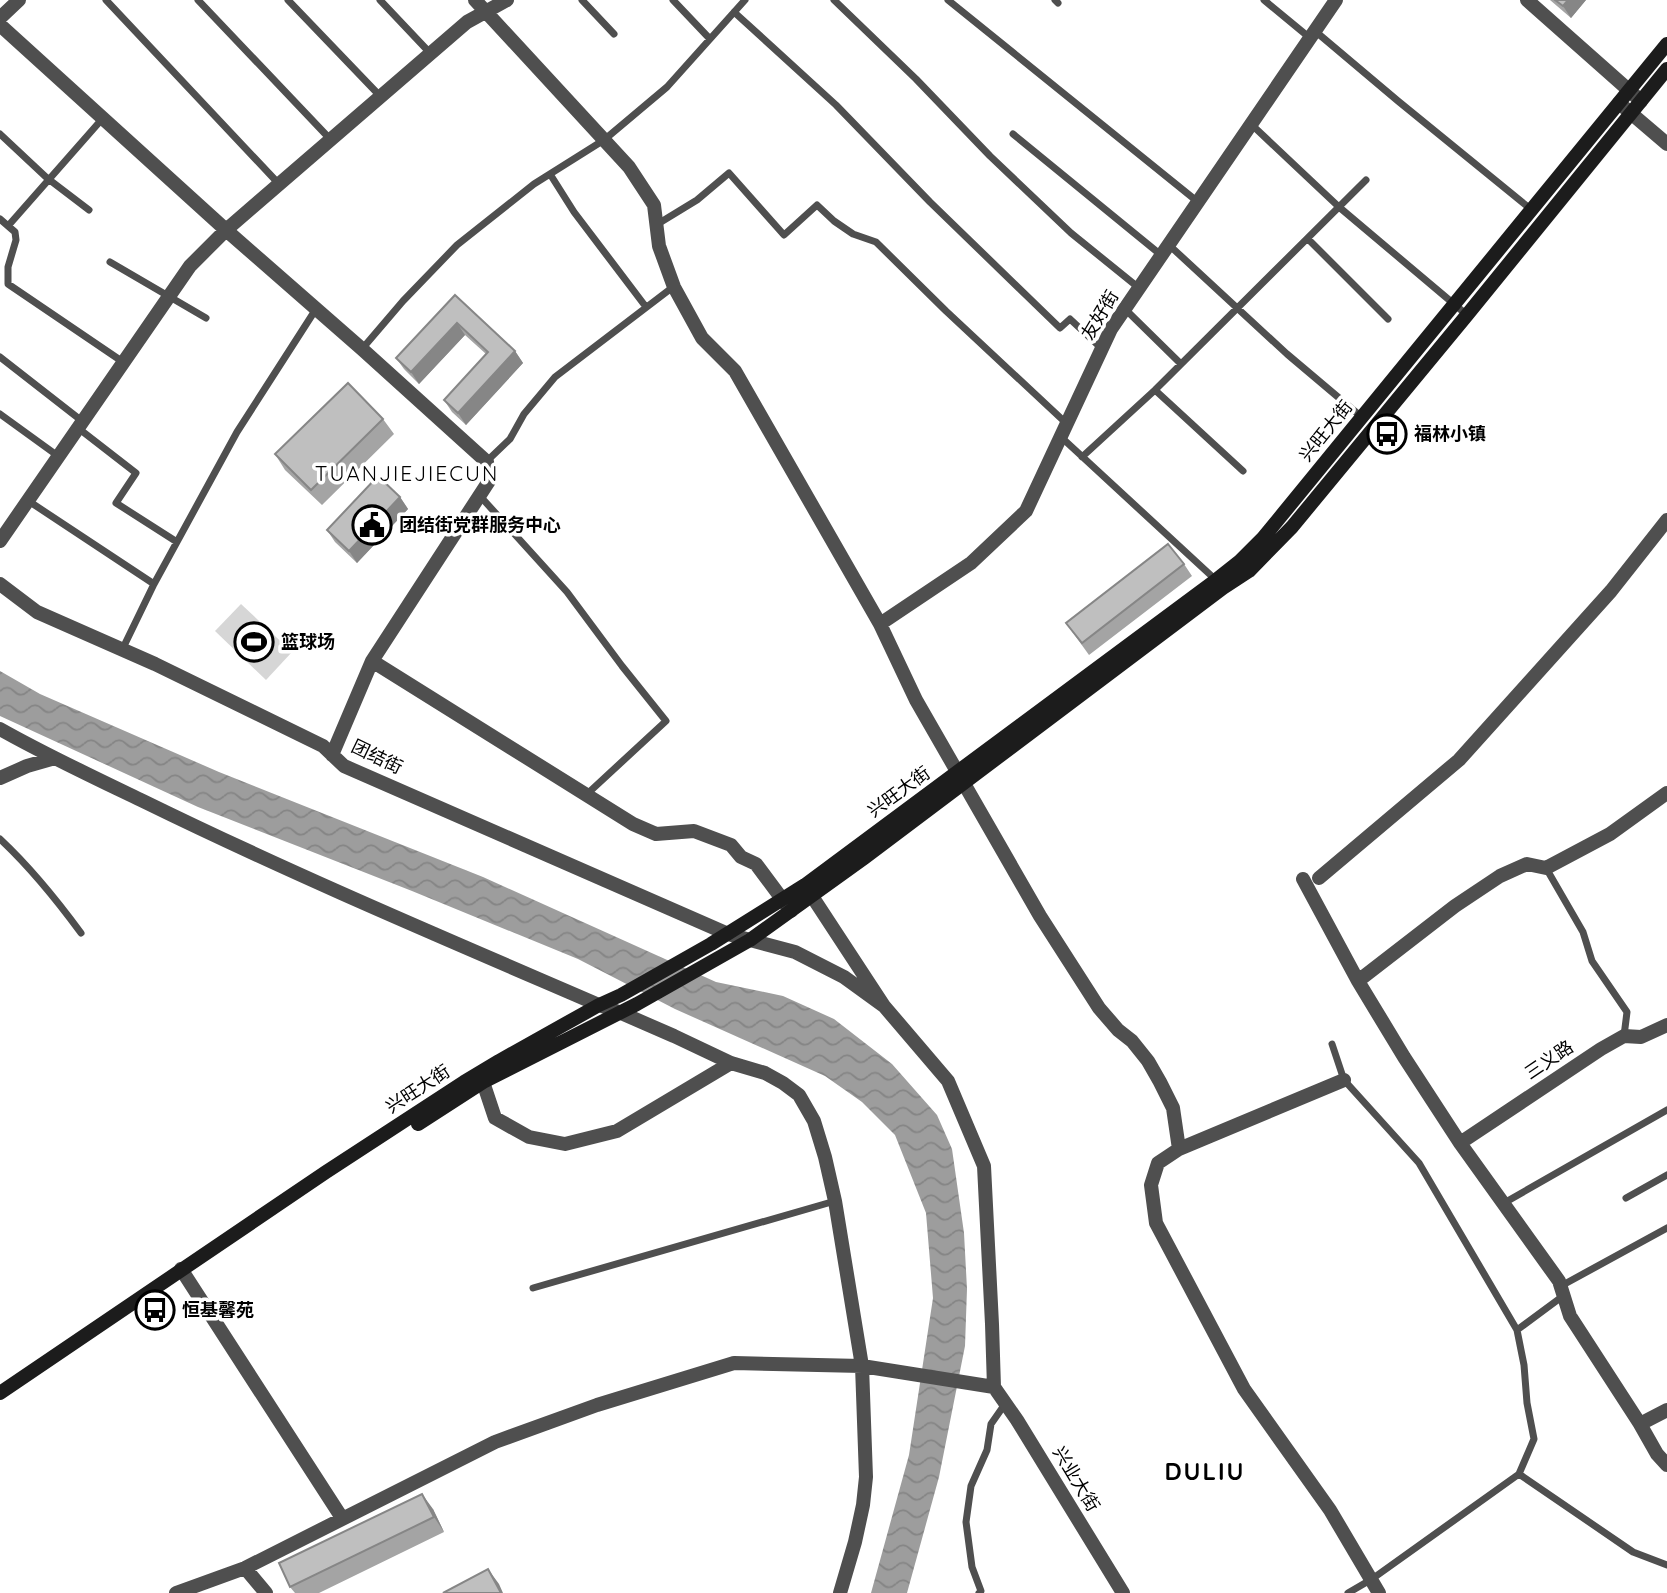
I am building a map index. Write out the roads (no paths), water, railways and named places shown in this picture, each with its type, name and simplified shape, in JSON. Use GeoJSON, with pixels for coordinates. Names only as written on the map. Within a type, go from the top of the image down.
{"type":"FeatureCollection","features":[{"type":"Feature","properties":{"kind":"street"},"geometry":{"type":"LineString","coordinates":[[0,18],[19,0]]}},
{"type":"Feature","properties":{"kind":"street"},"geometry":{"type":"LineString","coordinates":[[475,0],[629,167],[654,205],[659,246],[674,287],[702,338],[735,371],[880,624],[916,700],[1040,916],[1099,1008],[1118,1030],[1132,1041],[1154,1072],[1173,1108],[1179,1149]]}},
{"type":"Feature","properties":{"kind":"street"},"geometry":{"type":"LineString","coordinates":[[0,541],[190,266],[226,230],[467,22],[506,0]]}},
{"type":"Feature","properties":{"kind":"street","name":"友好街"},"geometry":{"type":"LineString","coordinates":[[880,624],[971,563],[1026,511],[1111,329],[1336,0]]}},
{"type":"Feature","properties":{"kind":"street"},"geometry":{"type":"LineString","coordinates":[[1527,0],[1636,107],[1667,144]]}},
{"type":"Feature","properties":{"kind":"street"},"geometry":{"type":"LineString","coordinates":[[0,25],[486,462],[489,481],[372,661],[332,755]]}},
{"type":"Feature","properties":{"kind":"street","name":"兴旺大街"},"geometry":{"type":"LineString","coordinates":[[0,1402],[326,1172],[464,1082],[808,891],[1220,584],[1263,538],[1667,44]]}},
{"type":"Feature","properties":{"kind":"street","name":"兴旺大街"},"geometry":{"type":"LineString","coordinates":[[1220,584],[1249,571],[1292,527],[1667,69]]}},
{"type":"Feature","properties":{"kind":"street"},"geometry":{"type":"LineString","coordinates":[[1319,878],[1459,760],[1611,591],[1667,520]]}},
{"type":"Feature","properties":{"kind":"street","name":"团结街"},"geometry":{"type":"LineString","coordinates":[[0,584],[37,612],[323,746],[344,766],[744,943],[794,951],[844,977],[884,1006]]}},
{"type":"Feature","properties":{"kind":"street"},"geometry":{"type":"LineString","coordinates":[[372,661],[633,824],[656,834],[694,831],[731,845],[741,857],[756,864],[787,905]]}},
{"type":"Feature","properties":{"kind":"street"},"geometry":{"type":"LineString","coordinates":[[0,729],[183,821],[324,887],[732,1063],[765,1073],[799,1096],[814,1121],[825,1157],[863,1366],[866,1477],[855,1542],[840,1593]]}},
{"type":"Feature","properties":{"kind":"street"},"geometry":{"type":"LineString","coordinates":[[0,778],[55,758]]}},
{"type":"Feature","properties":{"kind":"street"},"geometry":{"type":"LineString","coordinates":[[1358,981],[1455,906],[1500,876],[1527,864],[1546,867],[1610,834],[1667,793]]}},
{"type":"Feature","properties":{"kind":"street"},"geometry":{"type":"LineString","coordinates":[[1303,879],[1358,981],[1404,1057],[1460,1143],[1559,1281],[1570,1316],[1657,1454],[1667,1465]]}},
{"type":"Feature","properties":{"kind":"street"},"geometry":{"type":"LineString","coordinates":[[176,1593],[245,1567],[495,1442],[597,1405],[734,1363],[863,1366],[993,1387],[992,1310],[984,1166],[948,1081],[884,1006],[808,891]]}},
{"type":"Feature","properties":{"kind":"street","name":"兴旺大街"},"geometry":{"type":"LineString","coordinates":[[0,1393],[183,1272],[483,1082],[637,1004],[744,943],[787,905]]}},
{"type":"Feature","properties":{"kind":"street","name":"三义路"},"geometry":{"type":"LineString","coordinates":[[1460,1143],[1601,1049],[1624,1036],[1641,1037],[1667,1025]]}},
{"type":"Feature","properties":{"kind":"street"},"geometry":{"type":"LineString","coordinates":[[483,1082],[495,1118],[529,1137],[565,1144],[617,1131],[732,1063]]}},
{"type":"Feature","properties":{"kind":"street"},"geometry":{"type":"LineString","coordinates":[[1344,1080],[1179,1149],[1157,1163],[1151,1185],[1156,1223],[1244,1389],[1330,1510],[1379,1593]]}},
{"type":"Feature","properties":{"kind":"street"},"geometry":{"type":"LineString","coordinates":[[183,1272],[342,1518]]}},
{"type":"Feature","properties":{"kind":"street","name":"兴业大街"},"geometry":{"type":"LineString","coordinates":[[993,1387],[1024,1432],[1123,1593]]}},
{"type":"Feature","properties":{"kind":"street"},"geometry":{"type":"LineString","coordinates":[[1640,1424],[1667,1410]]}},
{"type":"Feature","properties":{"kind":"street"},"geometry":{"type":"LineString","coordinates":[[245,1567],[267,1593]]}},
{"type":"Feature","properties":{"kind":"lane"},"geometry":{"type":"LineString","coordinates":[[106,0],[280,184]]}},
{"type":"Feature","properties":{"kind":"lane"},"geometry":{"type":"LineString","coordinates":[[198,0],[331,140]]}},
{"type":"Feature","properties":{"kind":"lane"},"geometry":{"type":"LineString","coordinates":[[288,0],[381,98]]}},
{"type":"Feature","properties":{"kind":"lane"},"geometry":{"type":"LineString","coordinates":[[380,0],[432,54]]}},
{"type":"Feature","properties":{"kind":"lane"},"geometry":{"type":"LineString","coordinates":[[582,0],[614,34]]}},
{"type":"Feature","properties":{"kind":"lane"},"geometry":{"type":"LineString","coordinates":[[673,0],[710,39]]}},
{"type":"Feature","properties":{"kind":"lane"},"geometry":{"type":"LineString","coordinates":[[362,349],[403,301],[457,245],[534,184],[604,140],[667,87],[746,0]]}},
{"type":"Feature","properties":{"kind":"lane"},"geometry":{"type":"LineString","coordinates":[[834,0],[916,79],[989,156],[1071,233],[1139,288]]}},
{"type":"Feature","properties":{"kind":"lane"},"geometry":{"type":"LineString","coordinates":[[948,0],[1198,202]]}},
{"type":"Feature","properties":{"kind":"lane"},"geometry":{"type":"LineString","coordinates":[[956,7],[962,0]]}},
{"type":"Feature","properties":{"kind":"lane"},"geometry":{"type":"LineString","coordinates":[[1264,0],[1313,34],[1545,219]]}},
{"type":"Feature","properties":{"kind":"lane"},"geometry":{"type":"LineString","coordinates":[[734,12],[836,105],[930,202],[1060,328],[1070,319],[1102,348]]}},
{"type":"Feature","properties":{"kind":"lane"},"geometry":{"type":"LineString","coordinates":[[8,226],[103,118]]}},
{"type":"Feature","properties":{"kind":"lane"},"geometry":{"type":"LineString","coordinates":[[1251,124],[1339,207],[1467,316]]}},
{"type":"Feature","properties":{"kind":"lane"},"geometry":{"type":"LineString","coordinates":[[0,134],[49,180],[89,210]]}},
{"type":"Feature","properties":{"kind":"lane"},"geometry":{"type":"LineString","coordinates":[[1013,134],[1165,250],[1375,428]]}},
{"type":"Feature","properties":{"kind":"lane"},"geometry":{"type":"LineString","coordinates":[[656,225],[697,200],[729,173],[784,235],[817,205],[853,234],[876,242],[1063,430],[1082,457],[1220,584]]}},
{"type":"Feature","properties":{"kind":"lane"},"geometry":{"type":"LineString","coordinates":[[550,174],[574,212],[646,307]]}},
{"type":"Feature","properties":{"kind":"lane"},"geometry":{"type":"LineString","coordinates":[[1082,457],[1181,364],[1366,180]]}},
{"type":"Feature","properties":{"kind":"lane"},"geometry":{"type":"LineString","coordinates":[[0,219],[15,232],[16,240],[8,267],[8,284],[123,362]]}},
{"type":"Feature","properties":{"kind":"lane"},"geometry":{"type":"LineString","coordinates":[[1308,239],[1388,319]]}},
{"type":"Feature","properties":{"kind":"lane"},"geometry":{"type":"LineString","coordinates":[[110,262],[206,317]]}},
{"type":"Feature","properties":{"kind":"lane"},"geometry":{"type":"LineString","coordinates":[[486,462],[510,439],[524,414],[555,377],[674,287]]}},
{"type":"Feature","properties":{"kind":"lane"},"geometry":{"type":"LineString","coordinates":[[122,650],[237,432],[316,309]]}},
{"type":"Feature","properties":{"kind":"lane"},"geometry":{"type":"LineString","coordinates":[[1125,309],[1181,364]]}},
{"type":"Feature","properties":{"kind":"lane"},"geometry":{"type":"LineString","coordinates":[[0,357],[136,473],[116,503],[177,542]]}},
{"type":"Feature","properties":{"kind":"lane"},"geometry":{"type":"LineString","coordinates":[[1154,390],[1244,471]]}},
{"type":"Feature","properties":{"kind":"lane"},"geometry":{"type":"LineString","coordinates":[[0,414],[58,456]]}},
{"type":"Feature","properties":{"kind":"lane"},"geometry":{"type":"LineString","coordinates":[[479,495],[567,592],[666,721],[586,795]]}},
{"type":"Feature","properties":{"kind":"lane"},"geometry":{"type":"LineString","coordinates":[[27,500],[155,584]]}},
{"type":"Feature","properties":{"kind":"lane"},"geometry":{"type":"LineString","coordinates":[[0,839],[44,884],[81,933]]}},
{"type":"Feature","properties":{"kind":"lane"},"geometry":{"type":"LineString","coordinates":[[1546,867],[1583,932],[1592,961],[1627,1012],[1624,1036]]}},
{"type":"Feature","properties":{"kind":"lane"},"geometry":{"type":"LineString","coordinates":[[1332,1044],[1344,1080],[1419,1163],[1517,1330],[1534,1439],[1518,1474],[1372,1579],[1348,1593]]}},
{"type":"Feature","properties":{"kind":"lane"},"geometry":{"type":"LineString","coordinates":[[1504,1203],[1667,1111]]}},
{"type":"Feature","properties":{"kind":"lane"},"geometry":{"type":"LineString","coordinates":[[1626,1198],[1667,1175]]}},
{"type":"Feature","properties":{"kind":"lane"},"geometry":{"type":"LineString","coordinates":[[533,1288],[835,1201]]}},
{"type":"Feature","properties":{"kind":"lane"},"geometry":{"type":"LineString","coordinates":[[1517,1330],[1562,1291],[1667,1227]]}},
{"type":"Feature","properties":{"kind":"lane"},"geometry":{"type":"LineString","coordinates":[[981,1592],[972,1567],[965,1522],[971,1486],[987,1450],[991,1424],[1005,1404]]}},
{"type":"Feature","properties":{"kind":"lane"},"geometry":{"type":"LineString","coordinates":[[1518,1474],[1633,1552],[1667,1565]]}},
{"type":"Feature","properties":{"kind":"water"},"geometry":{"type":"Polygon","coordinates":[[[0,671],[40,694],[219,772],[483,877],[716,982],[783,996],[834,1019],[892,1064],[937,1115],[952,1149],[964,1233],[967,1289],[965,1346],[939,1477],[907,1593],[871,1593],[909,1455],[933,1298],[926,1213],[895,1135],[862,1102],[825,1076],[675,1009],[578,959],[198,807],[0,716],[0,671]]]}},
{"type":"Feature","properties":{"kind":"place","name":"福林小镇"},"geometry":{"type":"Point","coordinates":[1387,434]}},
{"type":"Feature","properties":{"kind":"place","name":"团结街党群服务中心"},"geometry":{"type":"Point","coordinates":[372,525]}},
{"type":"Feature","properties":{"kind":"place","name":"篮球场"},"geometry":{"type":"Point","coordinates":[254,642]}},
{"type":"Feature","properties":{"kind":"place","name":"恒基馨苑"},"geometry":{"type":"Point","coordinates":[155,1310]}},
{"type":"Feature","properties":{"kind":"district","name":"TUANJIEJIECUN"},"geometry":{"type":"Point","coordinates":[407,474]}},
{"type":"Feature","properties":{"kind":"district","name":"DULIU"},"geometry":{"type":"Point","coordinates":[1205,1472]}}]}
